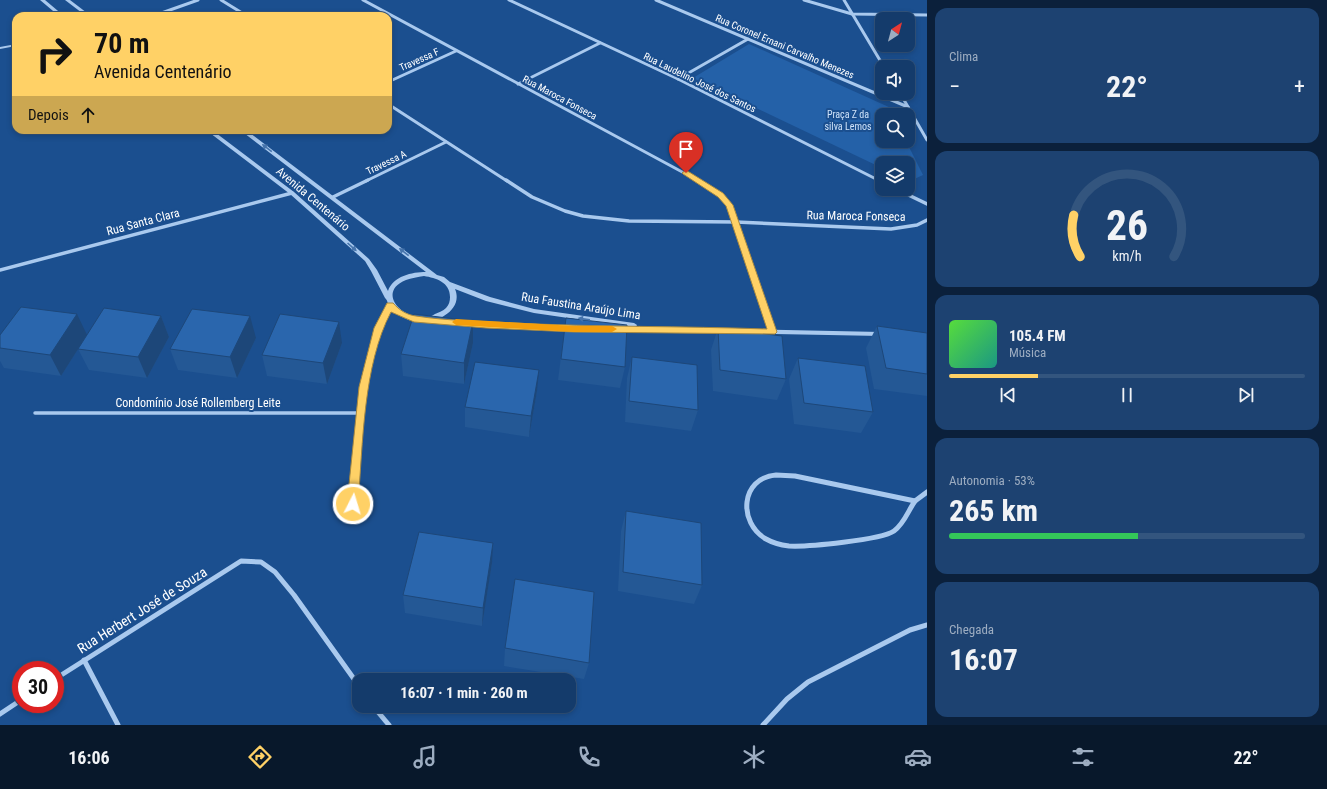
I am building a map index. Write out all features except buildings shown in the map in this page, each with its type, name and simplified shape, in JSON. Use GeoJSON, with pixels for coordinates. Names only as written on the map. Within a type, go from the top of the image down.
{"type":"FeatureCollection","features":[{"type":"Feature","properties":{"kind":"street"},"geometry":{"type":"LineString","coordinates":[[42,0],[57,12]]}},
{"type":"Feature","properties":{"kind":"street"},"geometry":{"type":"LineString","coordinates":[[67,0],[84,12]]}},
{"type":"Feature","properties":{"kind":"street"},"geometry":{"type":"LineString","coordinates":[[164,12],[198,0]]}},
{"type":"Feature","properties":{"kind":"street"},"geometry":{"type":"LineString","coordinates":[[221,0],[240,12]]}},
{"type":"Feature","properties":{"kind":"street","name":"Rua Maroca Fonseca"},"geometry":{"type":"LineString","coordinates":[[363,0],[385,12]]}},
{"type":"Feature","properties":{"kind":"street","name":"Rua Laudelino José dos Santos"},"geometry":{"type":"LineString","coordinates":[[509,0],[678,79],[875,178]]}},
{"type":"Feature","properties":{"kind":"street","name":"Rua Coronel Ernani Carvalho Menezes"},"geometry":{"type":"LineString","coordinates":[[656,0],[908,107]]}},
{"type":"Feature","properties":{"kind":"street"},"geometry":{"type":"LineString","coordinates":[[804,0],[852,14],[927,15]]}},
{"type":"Feature","properties":{"kind":"street"},"geometry":{"type":"LineString","coordinates":[[844,0],[880,60]]}},
{"type":"Feature","properties":{"kind":"street","name":"Rua Maroca Fonseca"},"geometry":{"type":"LineString","coordinates":[[392,16],[705,184],[721,195],[730,205],[772,332]]}},
{"type":"Feature","properties":{"kind":"street"},"geometry":{"type":"LineString","coordinates":[[678,79],[748,39]]}},
{"type":"Feature","properties":{"kind":"street"},"geometry":{"type":"LineString","coordinates":[[518,84],[600,43]]}},
{"type":"Feature","properties":{"kind":"street"},"geometry":{"type":"LineString","coordinates":[[0,48],[12,46]]}},
{"type":"Feature","properties":{"kind":"street","name":"Travessa F"},"geometry":{"type":"LineString","coordinates":[[392,80],[456,51]]}},
{"type":"Feature","properties":{"kind":"street"},"geometry":{"type":"LineString","coordinates":[[904,100],[927,140]]}},
{"type":"Feature","properties":{"kind":"street","name":"Rua Maroca Fonseca"},"geometry":{"type":"LineString","coordinates":[[392,107],[532,197],[565,211],[583,216],[628,221],[736,222],[891,229],[917,225],[927,220]]}},
{"type":"Feature","properties":{"kind":"street","name":"Avenida Centenário"},"geometry":{"type":"LineString","coordinates":[[214,134],[292,193],[366,260],[374,270],[390,305]]}},
{"type":"Feature","properties":{"kind":"street","name":"Avenida Centenário"},"geometry":{"type":"LineString","coordinates":[[248,134],[333,197],[434,276],[449,284]]}},
{"type":"Feature","properties":{"kind":"street","name":"Travessa A"},"geometry":{"type":"LineString","coordinates":[[333,197],[446,142]]}},
{"type":"Feature","properties":{"kind":"street","name":"Rua Santa Clara"},"geometry":{"type":"LineString","coordinates":[[0,270],[292,193]]}},
{"type":"Feature","properties":{"kind":"street"},"geometry":{"type":"LineString","coordinates":[[910,196],[927,204]]}},
{"type":"Feature","properties":{"kind":"street","name":"Avenida Centenário"},"geometry":{"type":"LineString","coordinates":[[388,298],[392,287],[403,278],[413,275],[434,276]]}},
{"type":"Feature","properties":{"kind":"street"},"geometry":{"type":"LineString","coordinates":[[414,319],[436,317],[445,312],[451,306],[454,298],[454,291],[449,284]]}},
{"type":"Feature","properties":{"kind":"street","name":"Rua Faustina Araújo Lima"},"geometry":{"type":"LineString","coordinates":[[449,284],[488,299],[534,311],[664,329]]}},
{"type":"Feature","properties":{"kind":"street"},"geometry":{"type":"LineString","coordinates":[[353,504],[364,387],[372,347],[378,328],[390,305],[396,312],[414,319],[443,321]]}},
{"type":"Feature","properties":{"kind":"street","name":"Rua Faustina Araújo Lima"},"geometry":{"type":"LineString","coordinates":[[457,322],[581,329]]}},
{"type":"Feature","properties":{"kind":"street","name":"Rua Faustina Araújo Lima"},"geometry":{"type":"LineString","coordinates":[[612,329],[890,334]]}},
{"type":"Feature","properties":{"kind":"street","name":"Condomínio José Rollemberg Leite"},"geometry":{"type":"LineString","coordinates":[[35,413],[361,413]]}},
{"type":"Feature","properties":{"kind":"street"},"geometry":{"type":"LineString","coordinates":[[915,501],[795,476],[778,474],[765,478],[756,483],[750,491],[745,510],[753,529],[762,535],[781,544],[801,546],[871,538],[893,532],[903,523],[915,501],[927,492]]}},
{"type":"Feature","properties":{"kind":"street","name":"Rua Herbert José de Souza"},"geometry":{"type":"LineString","coordinates":[[64,673],[241,561],[261,562],[275,572],[294,595],[352,676]]}},
{"type":"Feature","properties":{"kind":"street"},"geometry":{"type":"LineString","coordinates":[[763,725],[787,699],[808,682],[910,630],[927,625]]}},
{"type":"Feature","properties":{"kind":"street"},"geometry":{"type":"LineString","coordinates":[[84,660],[118,725]]}},
{"type":"Feature","properties":{"kind":"street"},"geometry":{"type":"LineString","coordinates":[[0,714],[12,706]]}},
{"type":"Feature","properties":{"kind":"street"},"geometry":{"type":"LineString","coordinates":[[379,713],[389,725]]}},
{"type":"Feature","properties":{"kind":"green space","name":"Praça Z da silva Lemos"},"geometry":{"type":"Polygon","coordinates":[[[749,44],[891,108],[875,108],[875,148],[910,148],[914,156],[875,156],[875,165],[693,78],[749,44]]]}},
{"type":"Feature","properties":{"kind":"green space","name":"Praça Z da silva Lemos"},"geometry":{"type":"Polygon","coordinates":[[[915,159],[923,175],[915,179],[915,159]]]}},
{"type":"Feature","properties":{"kind":"slow traffic"},"geometry":{"type":"LineString","coordinates":[[456,322],[486,325],[574,329],[612,329]]}},
{"type":"Feature","properties":{"kind":"route"},"geometry":{"type":"LineString","coordinates":[[353,504],[364,387],[372,347],[378,328],[390,305],[396,312],[414,319],[486,325],[574,329],[664,329],[772,332],[730,205],[721,195],[686,173]]}}]}
